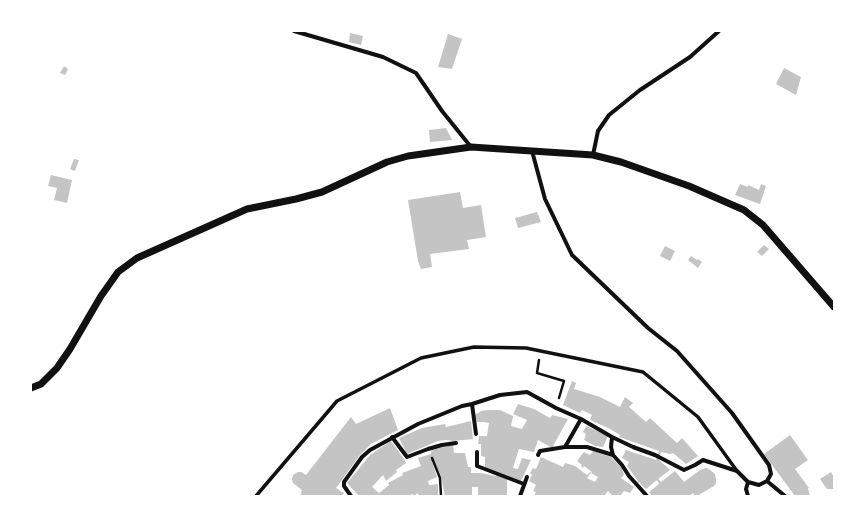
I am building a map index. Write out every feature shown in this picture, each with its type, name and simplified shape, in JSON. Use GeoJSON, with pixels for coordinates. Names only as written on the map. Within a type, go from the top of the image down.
{"type":"FeatureCollection","features":[{"type":"Feature","properties":{"kind":"street"},"geometry":{"type":"LineString","coordinates":[[294,31],[383,57],[416,73],[442,111],[471,147]]}},
{"type":"Feature","properties":{"kind":"street"},"geometry":{"type":"LineString","coordinates":[[593,154],[598,131],[609,114],[640,90],[690,57],[719,31]]}},
{"type":"Feature","properties":{"kind":"street"},"geometry":{"type":"LineString","coordinates":[[31,388],[41,384],[57,368],[101,296],[118,272],[137,258],[247,209],[322,192],[387,162],[408,156],[471,147],[593,154],[621,162],[689,186],[744,210],[763,225],[834,307]]}},
{"type":"Feature","properties":{"kind":"street"},"geometry":{"type":"LineString","coordinates":[[256,496],[337,401],[421,358],[474,347],[526,348],[643,372],[698,418],[737,471],[748,482],[759,485],[767,481],[771,474],[769,465],[732,414],[677,351],[648,328],[572,255],[545,199],[532,150]]}},
{"type":"Feature","properties":{"kind":"street"},"geometry":{"type":"LineString","coordinates":[[351,496],[344,486],[344,482],[362,457],[370,450],[418,424],[462,406],[500,395],[527,392],[556,408],[581,419],[612,437],[655,455],[684,470],[703,460],[737,471]]}},
{"type":"Feature","properties":{"kind":"street"},"geometry":{"type":"LineString","coordinates":[[472,404],[476,434]]}},
{"type":"Feature","properties":{"kind":"street"},"geometry":{"type":"LineString","coordinates":[[565,447],[581,419]]}},
{"type":"Feature","properties":{"kind":"street"},"geometry":{"type":"LineString","coordinates":[[392,437],[407,457],[428,449],[456,443]]}},
{"type":"Feature","properties":{"kind":"street"},"geometry":{"type":"LineString","coordinates":[[612,437],[611,447],[613,455]]}},
{"type":"Feature","properties":{"kind":"street"},"geometry":{"type":"LineString","coordinates":[[538,455],[540,451],[565,447],[587,447],[613,455],[647,496]]}},
{"type":"Feature","properties":{"kind":"street"},"geometry":{"type":"LineString","coordinates":[[477,452],[477,466],[524,484]]}},
{"type":"Feature","properties":{"kind":"street"},"geometry":{"type":"LineString","coordinates":[[520,496],[527,477]]}},
{"type":"Feature","properties":{"kind":"street"},"geometry":{"type":"LineString","coordinates":[[767,481],[785,496]]}},
{"type":"Feature","properties":{"kind":"street"},"geometry":{"type":"LineString","coordinates":[[748,482],[746,490],[748,496]]}},
{"type":"Feature","properties":{"kind":"path"},"geometry":{"type":"LineString","coordinates":[[537,373],[564,381],[556,408]]}},
{"type":"Feature","properties":{"kind":"path"},"geometry":{"type":"LineString","coordinates":[[428,449],[440,478],[441,496]]}},
{"type":"Feature","properties":{"kind":"building"},"geometry":{"type":"Polygon","coordinates":[[[350,33],[363,36],[361,45],[349,42],[350,33]]]}},
{"type":"Feature","properties":{"kind":"building"},"geometry":{"type":"Polygon","coordinates":[[[448,34],[462,39],[452,69],[438,67],[448,34]]]}},
{"type":"Feature","properties":{"kind":"building"},"geometry":{"type":"Polygon","coordinates":[[[64,66],[68,69],[65,75],[60,73],[64,66]]]}},
{"type":"Feature","properties":{"kind":"building"},"geometry":{"type":"Polygon","coordinates":[[[784,68],[801,77],[796,95],[776,84],[784,68]]]}},
{"type":"Feature","properties":{"kind":"building"},"geometry":{"type":"Polygon","coordinates":[[[446,128],[452,140],[430,142],[429,130],[446,128]]]}},
{"type":"Feature","properties":{"kind":"building"},"geometry":{"type":"Polygon","coordinates":[[[74,159],[79,160],[75,171],[70,169],[74,159]]]}},
{"type":"Feature","properties":{"kind":"building"},"geometry":{"type":"Polygon","coordinates":[[[51,175],[72,180],[67,203],[54,200],[57,188],[48,186],[51,175]]]}},
{"type":"Feature","properties":{"kind":"building"},"geometry":{"type":"Polygon","coordinates":[[[740,184],[748,187],[748,185],[759,190],[761,184],[766,186],[760,204],[735,195],[740,184]]]}},
{"type":"Feature","properties":{"kind":"building"},"geometry":{"type":"Polygon","coordinates":[[[460,192],[463,208],[481,205],[486,237],[467,240],[469,249],[430,254],[432,267],[421,269],[418,261],[408,200],[460,192]]]}},
{"type":"Feature","properties":{"kind":"building"},"geometry":{"type":"Polygon","coordinates":[[[537,212],[541,222],[518,228],[515,218],[537,212]]]}},
{"type":"Feature","properties":{"kind":"building"},"geometry":{"type":"Polygon","coordinates":[[[764,245],[769,249],[762,256],[757,252],[764,245]]]}},
{"type":"Feature","properties":{"kind":"building"},"geometry":{"type":"Polygon","coordinates":[[[665,246],[675,251],[670,261],[660,256],[665,246]]]}},
{"type":"Feature","properties":{"kind":"building"},"geometry":{"type":"Polygon","coordinates":[[[691,256],[702,262],[698,268],[688,260],[691,256]]]}},
{"type":"Feature","properties":{"kind":"building"},"geometry":{"type":"Polygon","coordinates":[[[572,381],[576,383],[574,389],[600,397],[620,407],[625,397],[633,403],[629,407],[646,422],[650,418],[677,443],[682,438],[698,456],[686,464],[673,453],[670,454],[661,452],[659,460],[670,470],[658,479],[661,482],[675,471],[684,482],[700,470],[706,468],[715,474],[716,483],[714,486],[697,496],[693,493],[689,496],[652,496],[649,492],[659,484],[657,480],[646,489],[639,482],[634,487],[638,481],[627,466],[629,462],[622,458],[626,450],[656,460],[659,451],[619,437],[620,435],[610,429],[590,420],[592,415],[582,410],[580,413],[563,405],[572,381]]]}},
{"type":"Feature","properties":{"kind":"building"},"geometry":{"type":"Polygon","coordinates":[[[518,404],[534,409],[550,418],[552,415],[568,419],[552,448],[538,440],[534,452],[519,449],[513,468],[518,469],[522,458],[531,460],[521,481],[485,467],[485,457],[481,456],[481,444],[478,444],[479,436],[487,436],[489,423],[477,422],[475,415],[481,411],[500,410],[513,416],[511,426],[522,429],[527,420],[513,414],[518,404]]]}},
{"type":"Feature","properties":{"kind":"building"},"geometry":{"type":"Polygon","coordinates":[[[390,408],[398,430],[371,444],[360,455],[336,488],[344,493],[342,496],[300,496],[302,490],[293,483],[293,475],[301,472],[306,475],[351,417],[356,424],[390,408]]]}},
{"type":"Feature","properties":{"kind":"building"},"geometry":{"type":"Polygon","coordinates":[[[471,421],[473,439],[438,441],[407,454],[399,438],[422,428],[445,424],[446,427],[471,421]]]}},
{"type":"Feature","properties":{"kind":"building"},"geometry":{"type":"Polygon","coordinates":[[[586,426],[608,436],[603,447],[595,446],[584,440],[586,434],[583,432],[586,426]]]}},
{"type":"Feature","properties":{"kind":"building"},"geometry":{"type":"Polygon","coordinates":[[[790,435],[808,460],[795,469],[809,488],[810,496],[795,496],[764,454],[790,435]]]}},
{"type":"Feature","properties":{"kind":"building"},"geometry":{"type":"Polygon","coordinates":[[[391,441],[406,463],[396,470],[397,472],[386,481],[383,475],[372,487],[379,493],[389,485],[388,483],[403,475],[402,473],[421,466],[418,458],[431,454],[431,451],[435,449],[453,445],[454,453],[465,453],[468,467],[471,467],[471,473],[496,475],[507,479],[507,496],[478,496],[478,487],[472,487],[472,496],[445,496],[441,476],[434,461],[432,462],[437,477],[428,481],[429,485],[438,484],[438,496],[420,496],[417,493],[415,496],[412,494],[410,496],[357,496],[358,495],[347,483],[370,455],[391,441]]]}},
{"type":"Feature","properties":{"kind":"building"},"geometry":{"type":"Polygon","coordinates":[[[593,451],[611,457],[622,468],[624,475],[621,478],[634,487],[630,493],[624,491],[620,496],[613,496],[608,491],[604,496],[534,496],[536,492],[533,491],[536,485],[529,481],[532,475],[530,473],[533,468],[536,469],[541,457],[563,467],[565,463],[575,466],[587,475],[592,472],[584,466],[583,468],[577,461],[584,452],[590,455],[593,451]],[[591,473],[587,478],[595,482],[598,477],[591,473]]]}},
{"type":"Feature","properties":{"kind":"building"},"geometry":{"type":"Polygon","coordinates":[[[831,472],[834,477],[834,489],[827,489],[820,479],[831,472]]]}}]}
